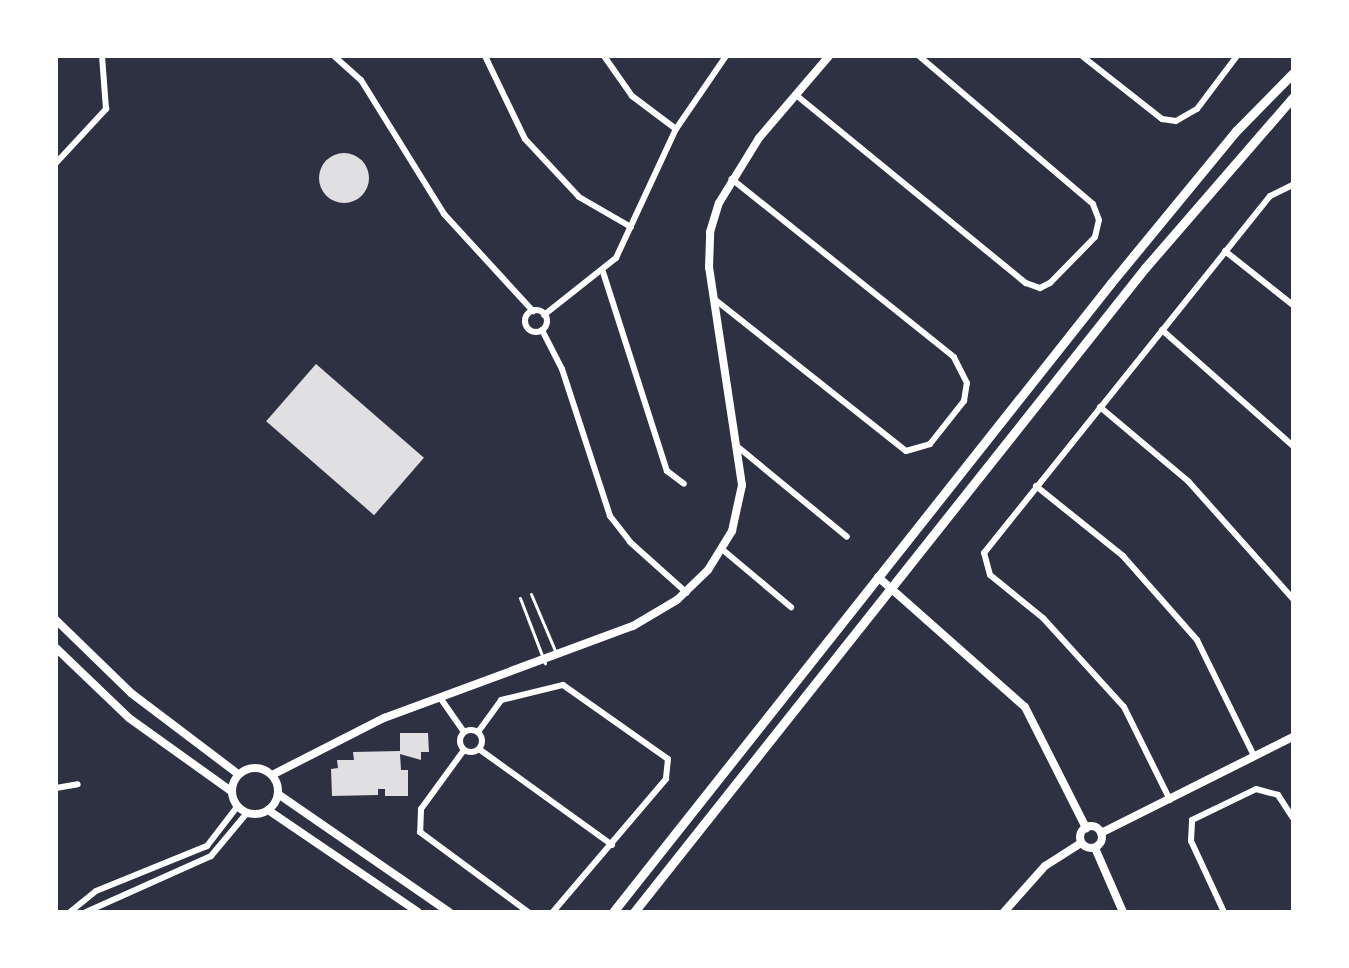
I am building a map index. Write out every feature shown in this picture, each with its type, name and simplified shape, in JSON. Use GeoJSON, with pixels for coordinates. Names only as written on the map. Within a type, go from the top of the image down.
{"type":"FeatureCollection","features":[{"type":"Feature","properties":{"kind":"main road"},"geometry":{"type":"LineString","coordinates":[[613,912],[1121,271],[1236,131],[1293,73]]}},
{"type":"Feature","properties":{"kind":"main road"},"geometry":{"type":"LineString","coordinates":[[634,912],[1145,268],[1293,97]]}},
{"type":"Feature","properties":{"kind":"street"},"geometry":{"type":"LineString","coordinates":[[56,163],[106,109],[102,56]]}},
{"type":"Feature","properties":{"kind":"street"},"geometry":{"type":"LineString","coordinates":[[334,56],[361,80],[438,205],[533,311],[544,315]]}},
{"type":"Feature","properties":{"kind":"street"},"geometry":{"type":"LineString","coordinates":[[485,56],[525,139],[579,197],[631,227]]}},
{"type":"Feature","properties":{"kind":"street"},"geometry":{"type":"LineString","coordinates":[[604,56],[632,96],[676,129]]}},
{"type":"Feature","properties":{"kind":"street"},"geometry":{"type":"LineString","coordinates":[[687,593],[630,542],[610,516],[562,369],[542,330],[544,315],[603,272],[631,227],[676,129],[726,56]]}},
{"type":"Feature","properties":{"kind":"street"},"geometry":{"type":"LineString","coordinates":[[272,775],[345,734],[545,663],[633,626],[687,593],[723,550],[739,503],[738,447],[713,298],[710,232],[732,179],[829,56]]}},
{"type":"Feature","properties":{"kind":"street"},"geometry":{"type":"LineString","coordinates":[[796,95],[1026,283],[1040,288],[1050,283],[1095,237],[1099,220],[1093,204],[919,56]]}},
{"type":"Feature","properties":{"kind":"street"},"geometry":{"type":"LineString","coordinates":[[1082,56],[1162,119],[1176,121],[1197,109],[1237,56]]}},
{"type":"Feature","properties":{"kind":"street"},"geometry":{"type":"LineString","coordinates":[[713,298],[897,447],[922,450],[949,420],[967,393],[964,373],[954,357],[732,179]]}},
{"type":"Feature","properties":{"kind":"street"},"geometry":{"type":"LineString","coordinates":[[1170,800],[1124,707],[1043,618],[986,567],[989,545],[1270,196],[1293,185]]}},
{"type":"Feature","properties":{"kind":"street"},"geometry":{"type":"LineString","coordinates":[[1225,251],[1293,305]]}},
{"type":"Feature","properties":{"kind":"street"},"geometry":{"type":"LineString","coordinates":[[603,272],[667,471],[684,484]]}},
{"type":"Feature","properties":{"kind":"street"},"geometry":{"type":"LineString","coordinates":[[533,311],[525,320],[527,328],[542,330]]}},
{"type":"Feature","properties":{"kind":"street"},"geometry":{"type":"LineString","coordinates":[[1162,330],[1293,446]]}},
{"type":"Feature","properties":{"kind":"street"},"geometry":{"type":"LineString","coordinates":[[1100,407],[1188,481],[1292,593]]}},
{"type":"Feature","properties":{"kind":"street"},"geometry":{"type":"LineString","coordinates":[[738,447],[847,537]]}},
{"type":"Feature","properties":{"kind":"street"},"geometry":{"type":"LineString","coordinates":[[1036,486],[1123,556],[1197,640],[1254,756]]}},
{"type":"Feature","properties":{"kind":"street"},"geometry":{"type":"LineString","coordinates":[[723,550],[791,607]]}},
{"type":"Feature","properties":{"kind":"street"},"geometry":{"type":"LineString","coordinates":[[878,577],[1025,707],[1086,828],[1101,833]]}},
{"type":"Feature","properties":{"kind":"street"},"geometry":{"type":"LineString","coordinates":[[56,620],[131,693],[238,774]]}},
{"type":"Feature","properties":{"kind":"street"},"geometry":{"type":"LineString","coordinates":[[56,648],[129,718],[231,791],[237,807],[247,813],[268,810],[418,912]]}},
{"type":"Feature","properties":{"kind":"street"},"geometry":{"type":"LineString","coordinates":[[479,749],[478,732],[501,700],[563,685],[661,749],[670,764],[668,775],[553,912]]}},
{"type":"Feature","properties":{"kind":"street"},"geometry":{"type":"LineString","coordinates":[[441,699],[464,732]]}},
{"type":"Feature","properties":{"kind":"street"},"geometry":{"type":"LineString","coordinates":[[464,732],[478,732]]}},
{"type":"Feature","properties":{"kind":"street"},"geometry":{"type":"LineString","coordinates":[[464,732],[459,741],[464,750]]}},
{"type":"Feature","properties":{"kind":"street"},"geometry":{"type":"LineString","coordinates":[[1123,912],[1095,848],[1101,833],[1293,737]]}},
{"type":"Feature","properties":{"kind":"street"},"geometry":{"type":"LineString","coordinates":[[464,750],[479,749],[612,845]]}},
{"type":"Feature","properties":{"kind":"street"},"geometry":{"type":"LineString","coordinates":[[464,750],[421,809],[420,832],[528,912]]}},
{"type":"Feature","properties":{"kind":"street"},"geometry":{"type":"LineString","coordinates":[[231,791],[238,774],[251,767],[272,775]]}},
{"type":"Feature","properties":{"kind":"street"},"geometry":{"type":"LineString","coordinates":[[272,775],[278,794],[449,912]]}},
{"type":"Feature","properties":{"kind":"street"},"geometry":{"type":"LineString","coordinates":[[56,788],[78,784]]}},
{"type":"Feature","properties":{"kind":"street"},"geometry":{"type":"LineString","coordinates":[[1224,912],[1191,841],[1192,820],[1264,789],[1284,800],[1293,818]]}},
{"type":"Feature","properties":{"kind":"street"},"geometry":{"type":"LineString","coordinates":[[268,810],[278,794]]}},
{"type":"Feature","properties":{"kind":"street"},"geometry":{"type":"LineString","coordinates":[[70,912],[96,891],[207,846],[237,807]]}},
{"type":"Feature","properties":{"kind":"street"},"geometry":{"type":"LineString","coordinates":[[86,912],[211,856],[247,813]]}},
{"type":"Feature","properties":{"kind":"street"},"geometry":{"type":"LineString","coordinates":[[1004,912],[1045,866],[1081,843],[1086,828]]}},
{"type":"Feature","properties":{"kind":"street"},"geometry":{"type":"LineString","coordinates":[[1081,843],[1095,848]]}},
{"type":"Feature","properties":{"kind":"lane"},"geometry":{"type":"LineString","coordinates":[[531,594],[558,658]]}},
{"type":"Feature","properties":{"kind":"lane"},"geometry":{"type":"LineString","coordinates":[[520,598],[545,663]]}},
{"type":"Feature","properties":{"kind":"building"},"geometry":{"type":"Polygon","coordinates":[[[344,153],[362,160],[369,178],[362,196],[344,203],[326,196],[319,178],[326,160],[344,153]]]}},
{"type":"Feature","properties":{"kind":"building"},"geometry":{"type":"Polygon","coordinates":[[[316,364],[424,458],[374,515],[266,421],[316,364]]]}},
{"type":"Feature","properties":{"kind":"building"},"geometry":{"type":"Polygon","coordinates":[[[400,733],[428,733],[429,752],[421,752],[421,760],[400,754],[401,770],[408,770],[408,796],[385,796],[385,789],[378,789],[378,795],[332,796],[331,769],[338,768],[337,760],[354,760],[353,752],[400,751],[400,733]]]}}]}
